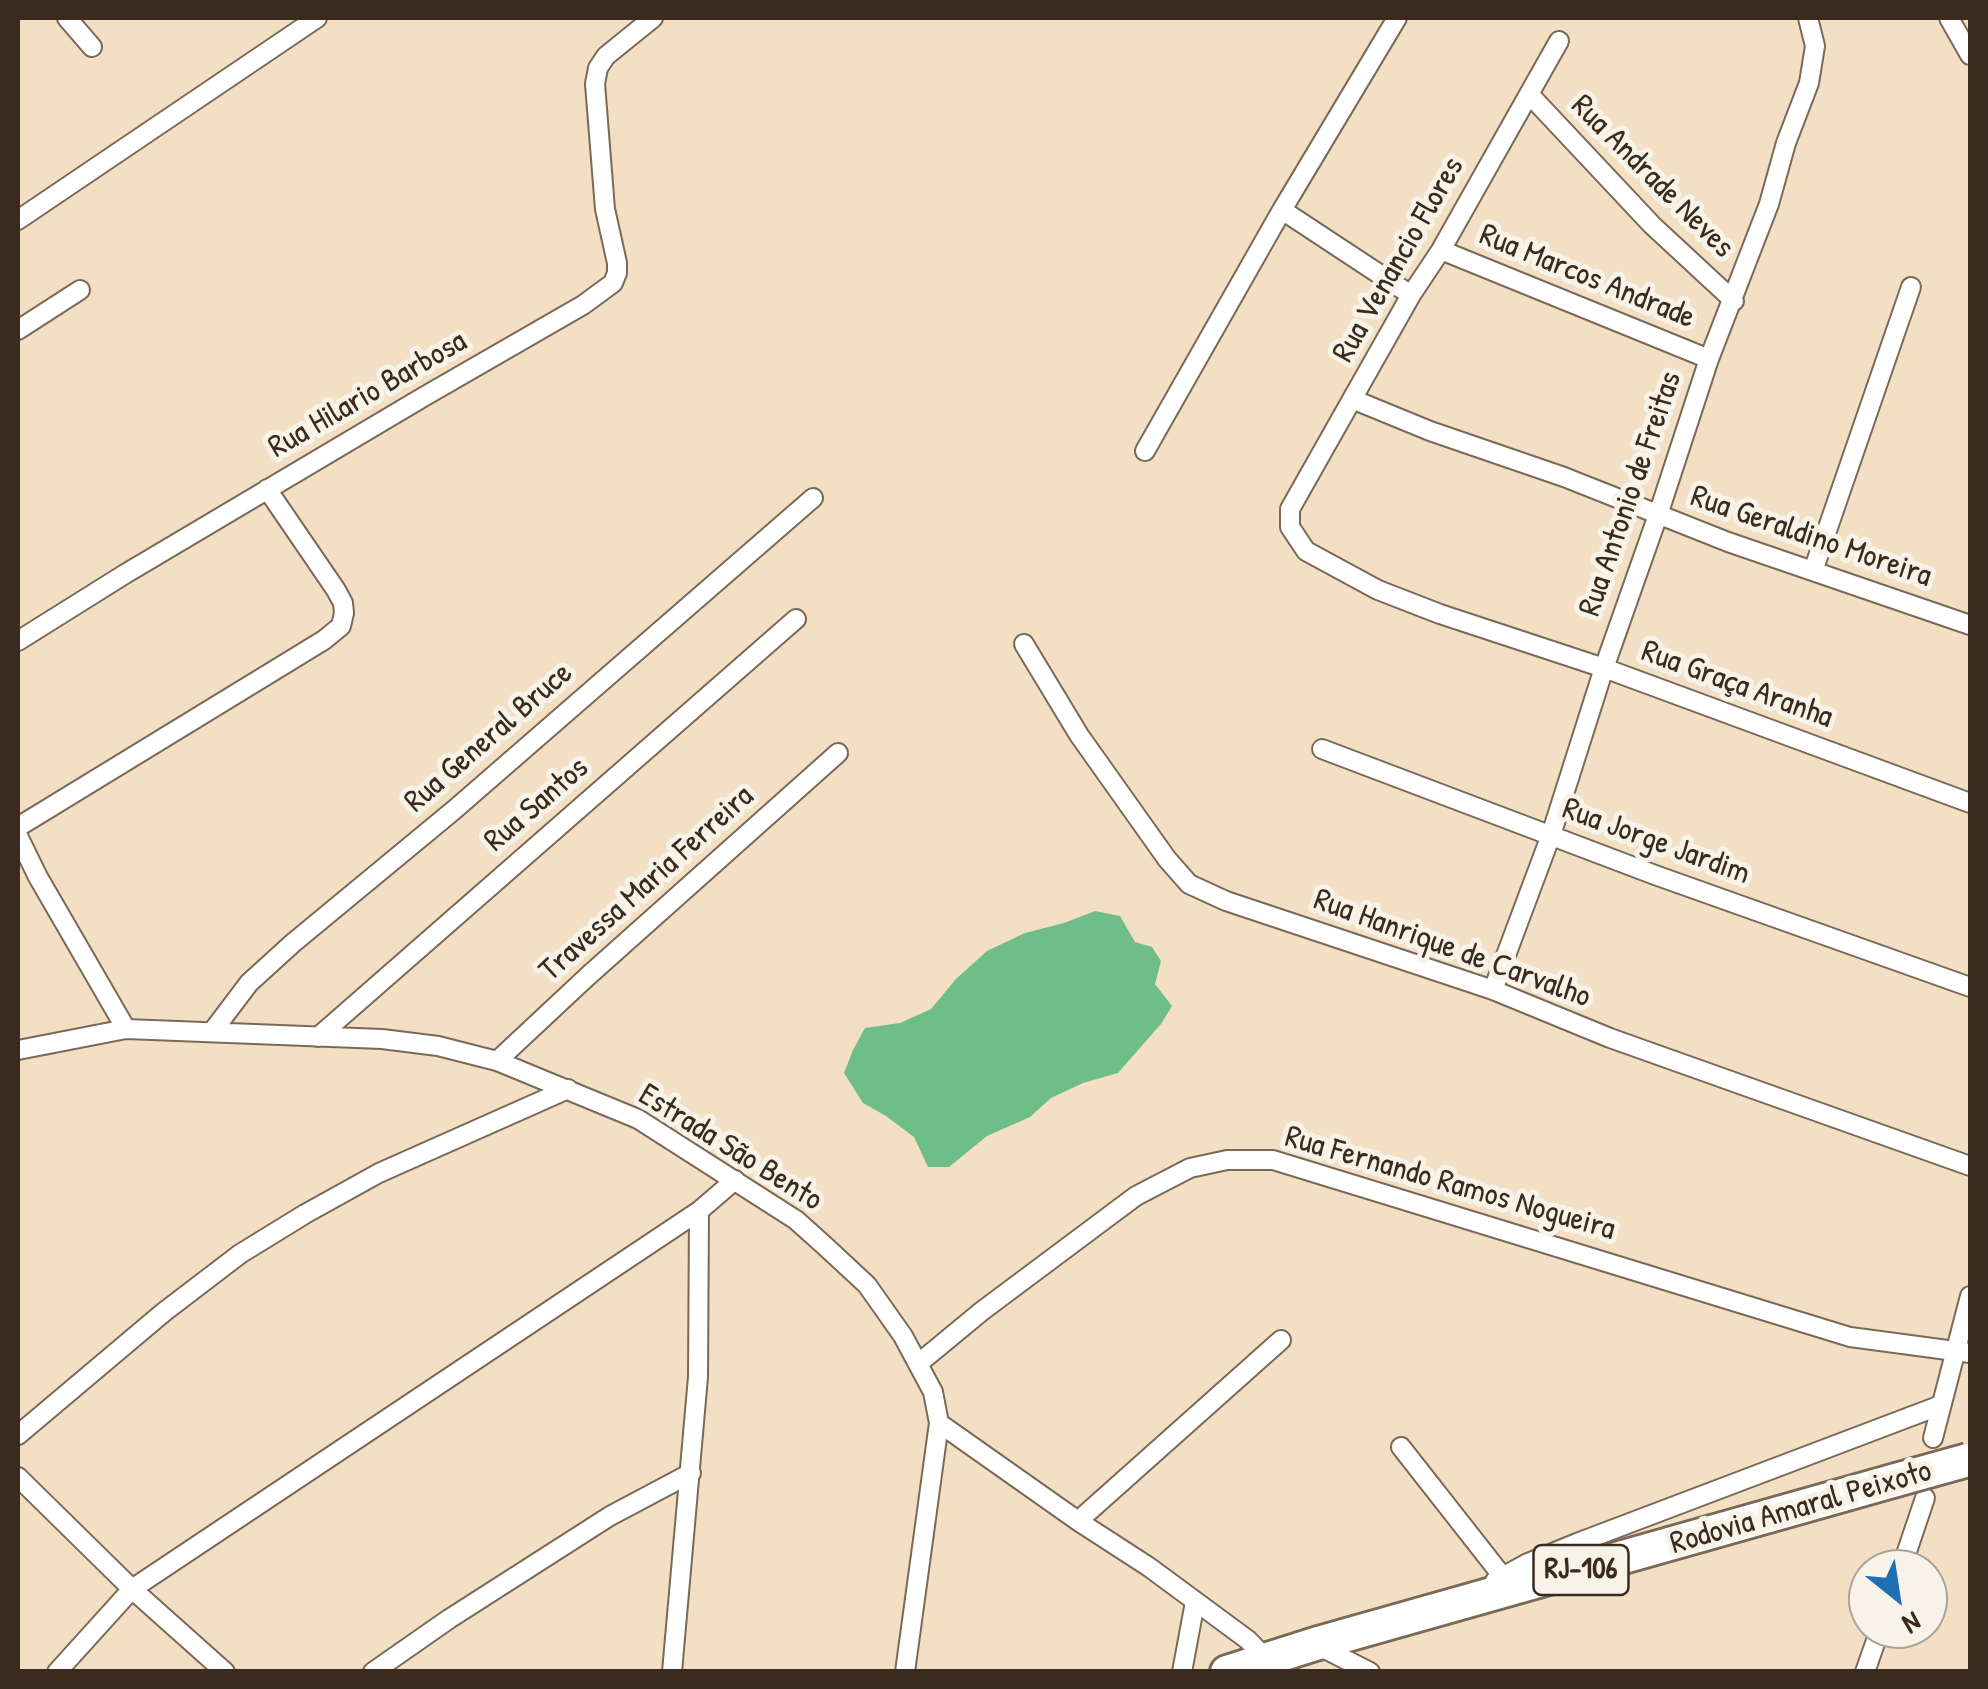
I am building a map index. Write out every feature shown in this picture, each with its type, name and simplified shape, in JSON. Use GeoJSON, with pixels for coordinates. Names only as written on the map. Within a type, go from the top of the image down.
{"type":"FeatureCollection","features":[{"type":"Feature","properties":{"kind":"highway","name":"Rodovia Amaral Peixoto"},"geometry":{"type":"LineString","coordinates":[[1227,1672],[1969,1460]]}},
{"type":"Feature","properties":{"kind":"street"},"geometry":{"type":"LineString","coordinates":[[67,18],[92,47]]}},
{"type":"Feature","properties":{"kind":"street"},"geometry":{"type":"LineString","coordinates":[[18,220],[317,18]]}},
{"type":"Feature","properties":{"kind":"street","name":"Rua Hilario Barbosa"},"geometry":{"type":"LineString","coordinates":[[18,640],[583,305],[613,282],[618,263],[605,210],[595,84],[598,68],[606,56],[653,18]]}},
{"type":"Feature","properties":{"kind":"street"},"geometry":{"type":"LineString","coordinates":[[1146,451],[1396,18]]}},
{"type":"Feature","properties":{"kind":"street","name":"Rua Antonio de Freitas"},"geometry":{"type":"LineString","coordinates":[[1492,990],[1550,835],[1709,359],[1770,204],[1786,143],[1809,83],[1815,46],[1808,18]]}},
{"type":"Feature","properties":{"kind":"street"},"geometry":{"type":"LineString","coordinates":[[1949,18],[1970,55]]}},
{"type":"Feature","properties":{"kind":"street","name":"Rua Venancio Flores"},"geometry":{"type":"LineString","coordinates":[[1290,508],[1559,41]]}},
{"type":"Feature","properties":{"kind":"street","name":"Rua Andrade Neves"},"geometry":{"type":"LineString","coordinates":[[1529,94],[1652,225],[1734,301]]}},
{"type":"Feature","properties":{"kind":"street"},"geometry":{"type":"LineString","coordinates":[[1282,210],[1410,295]]}},
{"type":"Feature","properties":{"kind":"street","name":"Rua Marcos Andrade"},"geometry":{"type":"LineString","coordinates":[[1442,250],[1709,359]]}},
{"type":"Feature","properties":{"kind":"street"},"geometry":{"type":"LineString","coordinates":[[1813,571],[1911,288]]}},
{"type":"Feature","properties":{"kind":"street"},"geometry":{"type":"LineString","coordinates":[[18,330],[80,290]]}},
{"type":"Feature","properties":{"kind":"street","name":"Rua Geraldino Moreira"},"geometry":{"type":"LineString","coordinates":[[1352,398],[1658,515],[1970,624]]}},
{"type":"Feature","properties":{"kind":"street"},"geometry":{"type":"LineString","coordinates":[[18,826],[324,640],[340,626],[343,603],[267,489]]}},
{"type":"Feature","properties":{"kind":"street","name":"Rua General Bruce"},"geometry":{"type":"LineString","coordinates":[[212,1032],[250,982],[292,942],[454,810],[813,498]]}},
{"type":"Feature","properties":{"kind":"street","name":"Rua Graça Aranha"},"geometry":{"type":"LineString","coordinates":[[1290,508],[1290,528],[1306,551],[1378,590],[1604,668],[1970,803]]}},
{"type":"Feature","properties":{"kind":"street","name":"Rua Santos"},"geometry":{"type":"LineString","coordinates":[[318,1037],[796,619]]}},
{"type":"Feature","properties":{"kind":"street","name":"Rua Hanrique de Carvalho"},"geometry":{"type":"LineString","coordinates":[[1024,644],[1079,735],[1189,884],[1226,901],[1492,990],[1610,1038],[1970,1166]]}},
{"type":"Feature","properties":{"kind":"street","name":"Rua Jorge Jardim"},"geometry":{"type":"LineString","coordinates":[[1322,749],[1655,875],[1970,987]]}},
{"type":"Feature","properties":{"kind":"street","name":"Travessa Maria Ferreira"},"geometry":{"type":"LineString","coordinates":[[497,1061],[838,753]]}},
{"type":"Feature","properties":{"kind":"street"},"geometry":{"type":"LineString","coordinates":[[18,836],[126,1030]]}},
{"type":"Feature","properties":{"kind":"street","name":"Estrada São Bento"},"geometry":{"type":"LineString","coordinates":[[18,1050],[126,1030],[382,1038],[438,1046],[497,1061],[568,1089],[638,1119],[796,1220],[866,1286],[904,1336],[934,1392],[940,1424]]}},
{"type":"Feature","properties":{"kind":"street"},"geometry":{"type":"LineString","coordinates":[[18,1435],[164,1312],[256,1244],[380,1173],[568,1089]]}},
{"type":"Feature","properties":{"kind":"street","name":"Rua Fernando Ramos Nogueira"},"geometry":{"type":"LineString","coordinates":[[920,1363],[982,1311],[1136,1196],[1190,1168],[1227,1160],[1273,1160],[1850,1337],[1964,1353]]}},
{"type":"Feature","properties":{"kind":"street"},"geometry":{"type":"LineString","coordinates":[[57,1672],[132,1588],[699,1211],[736,1180]]}},
{"type":"Feature","properties":{"kind":"street"},"geometry":{"type":"LineString","coordinates":[[672,1672],[698,1378],[699,1211]]}},
{"type":"Feature","properties":{"kind":"street"},"geometry":{"type":"LineString","coordinates":[[1934,1438],[1941,1405],[1964,1353],[1970,1296]]}},
{"type":"Feature","properties":{"kind":"street"},"geometry":{"type":"LineString","coordinates":[[1078,1521],[1281,1340]]}},
{"type":"Feature","properties":{"kind":"street"},"geometry":{"type":"LineString","coordinates":[[1436,1611],[1577,1543],[1941,1405]]}},
{"type":"Feature","properties":{"kind":"street"},"geometry":{"type":"LineString","coordinates":[[905,1672],[940,1424],[1149,1568],[1248,1640],[1266,1660]]}},
{"type":"Feature","properties":{"kind":"street"},"geometry":{"type":"LineString","coordinates":[[1401,1446],[1503,1577]]}},
{"type":"Feature","properties":{"kind":"street"},"geometry":{"type":"LineString","coordinates":[[373,1672],[610,1516],[691,1472]]}},
{"type":"Feature","properties":{"kind":"street"},"geometry":{"type":"LineString","coordinates":[[18,1477],[225,1672]]}},
{"type":"Feature","properties":{"kind":"street"},"geometry":{"type":"LineString","coordinates":[[1907,1549],[1925,1498]]}},
{"type":"Feature","properties":{"kind":"street"},"geometry":{"type":"LineString","coordinates":[[1182,1672],[1195,1602]]}},
{"type":"Feature","properties":{"kind":"street"},"geometry":{"type":"LineString","coordinates":[[1315,1644],[1370,1672]]}},
{"type":"Feature","properties":{"kind":"green space"},"geometry":{"type":"Polygon","coordinates":[[[1095,911],[1120,916],[1135,942],[1152,947],[1161,961],[1155,984],[1172,1006],[1161,1024],[1118,1073],[1051,1098],[1030,1117],[987,1136],[949,1167],[928,1167],[914,1137],[863,1103],[844,1073],[865,1028],[900,1023],[931,1009],[987,951],[1025,933],[1095,911]]]}}]}
